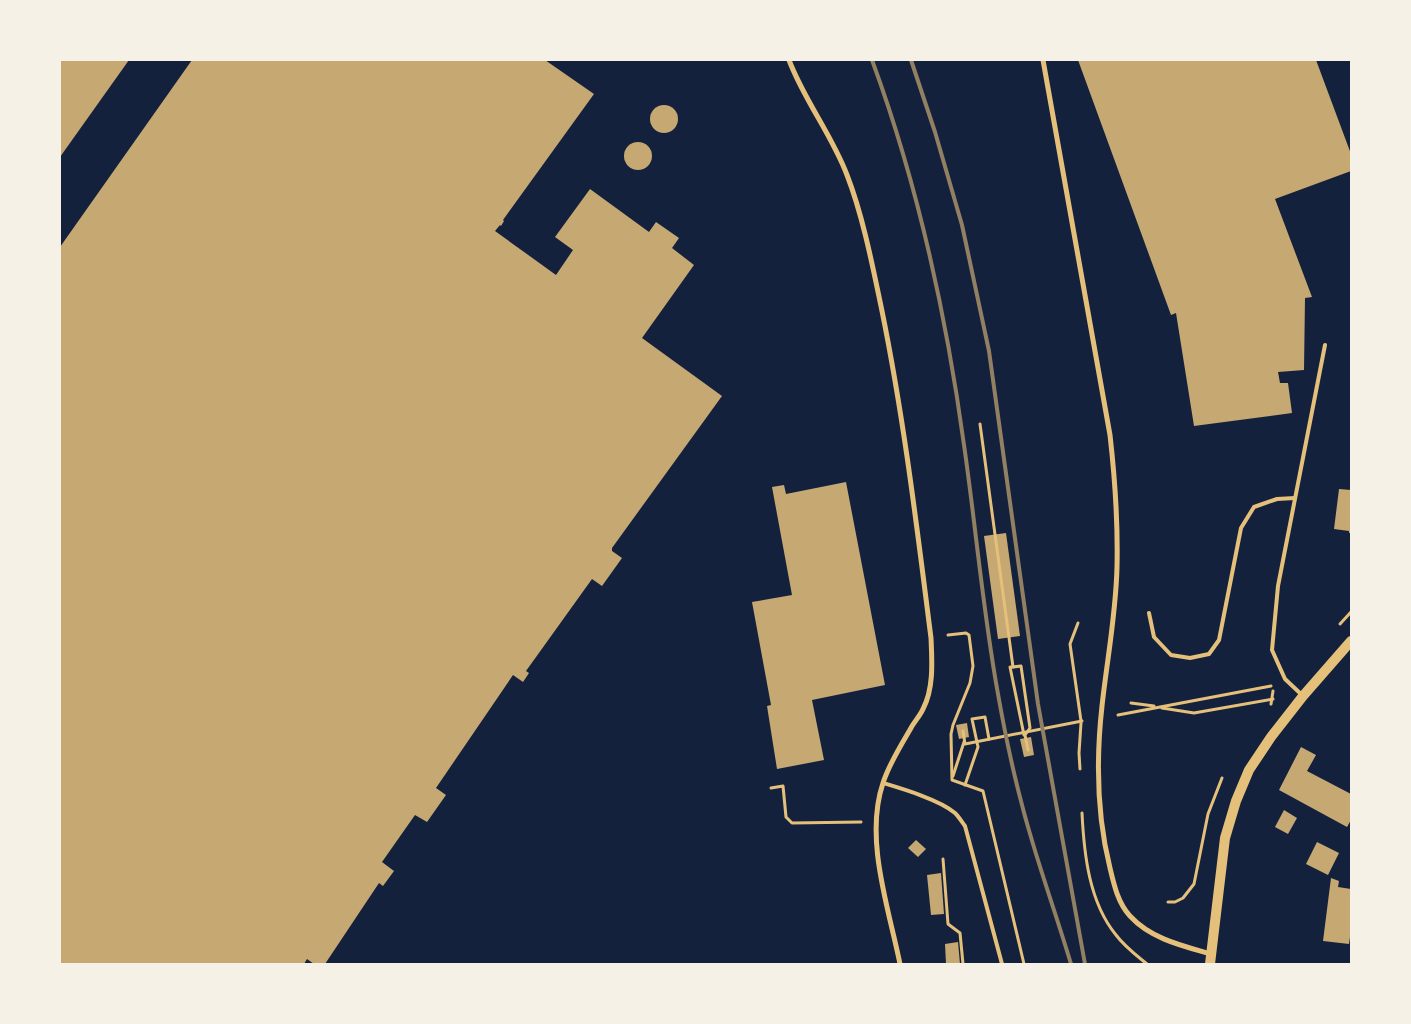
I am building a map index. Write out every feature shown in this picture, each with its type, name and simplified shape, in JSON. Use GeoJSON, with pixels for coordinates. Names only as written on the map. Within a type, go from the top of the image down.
{"type":"FeatureCollection","features":[{"type":"Feature","properties":{"kind":"main road"},"geometry":{"type":"LineString","coordinates":[[1211,959],[1225,838],[1236,801],[1249,770],[1271,737],[1303,696],[1351,642]]}},
{"type":"Feature","properties":{"kind":"street"},"geometry":{"type":"LineString","coordinates":[[789,60],[847,175],[862,225],[893,366],[906,446],[931,638],[932,658],[928,696],[923,710],[911,727],[883,783],[876,822],[882,879],[900,964]]}},
{"type":"Feature","properties":{"kind":"street"},"geometry":{"type":"LineString","coordinates":[[1043,60],[1108,426],[1116,486],[1117,568],[1098,756],[1099,802],[1105,851],[1116,894],[1129,916],[1164,940],[1211,959]]}},
{"type":"Feature","properties":{"kind":"lane"},"geometry":{"type":"LineString","coordinates":[[1303,696],[1285,679],[1272,650],[1278,586],[1325,345]]}},
{"type":"Feature","properties":{"kind":"lane"},"geometry":{"type":"LineString","coordinates":[[1149,613],[1154,637],[1171,654],[1190,658],[1209,654],[1219,640],[1241,528],[1254,507],[1276,499],[1295,498]]}},
{"type":"Feature","properties":{"kind":"lane"},"geometry":{"type":"LineString","coordinates":[[883,783],[913,793],[950,809],[965,826],[1002,964]]}},
{"type":"Feature","properties":{"kind":"path"},"geometry":{"type":"LineString","coordinates":[[980,424],[1013,667],[1010,668],[1028,750]]}},
{"type":"Feature","properties":{"kind":"path"},"geometry":{"type":"LineString","coordinates":[[1339,626],[1351,612]]}},
{"type":"Feature","properties":{"kind":"path"},"geometry":{"type":"LineString","coordinates":[[1078,624],[1070,644],[1081,722]]}},
{"type":"Feature","properties":{"kind":"path"},"geometry":{"type":"LineString","coordinates":[[931,638],[966,633],[969,635],[973,666],[970,683],[951,734],[952,780]]}},
{"type":"Feature","properties":{"kind":"path"},"geometry":{"type":"LineString","coordinates":[[1013,667],[1021,666],[1030,728],[1025,735],[1026,744]]}},
{"type":"Feature","properties":{"kind":"path"},"geometry":{"type":"LineString","coordinates":[[1258,688],[1272,686],[1285,679]]}},
{"type":"Feature","properties":{"kind":"path"},"geometry":{"type":"LineString","coordinates":[[1132,703],[1194,713],[1272,699],[1272,686]]}},
{"type":"Feature","properties":{"kind":"path"},"geometry":{"type":"LineString","coordinates":[[1080,772],[1080,740],[1084,705]]}},
{"type":"Feature","properties":{"kind":"path"},"geometry":{"type":"LineString","coordinates":[[965,785],[978,747],[972,719],[984,717],[989,739]]}},
{"type":"Feature","properties":{"kind":"path"},"geometry":{"type":"LineString","coordinates":[[952,780],[964,744],[963,731]]}},
{"type":"Feature","properties":{"kind":"path"},"geometry":{"type":"LineString","coordinates":[[952,780],[983,791],[1024,964]]}},
{"type":"Feature","properties":{"kind":"path"},"geometry":{"type":"LineString","coordinates":[[770,788],[784,786],[786,817],[792,823],[876,822]]}},
{"type":"Feature","properties":{"kind":"path"},"geometry":{"type":"LineString","coordinates":[[1082,810],[1083,838],[1095,898],[1115,935],[1147,964]]}},
{"type":"Feature","properties":{"kind":"path"},"geometry":{"type":"LineString","coordinates":[[943,860],[948,924],[960,933],[963,964]]}},
{"type":"Feature","properties":{"kind":"building"},"geometry":{"type":"Polygon","coordinates":[[[60,60],[129,60],[60,157],[60,60]]]}},
{"type":"Feature","properties":{"kind":"building"},"geometry":{"type":"Polygon","coordinates":[[[192,60],[545,60],[594,94],[503,220],[501,226],[495,231],[556,275],[573,250],[555,237],[590,189],[649,232],[656,222],[679,238],[672,248],[694,265],[642,338],[722,396],[612,548],[612,551],[622,558],[602,586],[592,579],[526,671],[529,673],[523,682],[513,675],[436,788],[446,795],[427,822],[415,815],[382,862],[394,871],[383,886],[379,883],[325,964],[314,964],[307,959],[304,964],[60,964],[60,247],[192,60]]]}},
{"type":"Feature","properties":{"kind":"building"},"geometry":{"type":"Polygon","coordinates":[[[1078,60],[1316,60],[1351,154],[1351,171],[1275,199],[1312,297],[1305,298],[1304,370],[1278,372],[1280,383],[1288,383],[1292,413],[1194,426],[1176,313],[1171,315],[1078,60]]]}},
{"type":"Feature","properties":{"kind":"building"},"geometry":{"type":"Polygon","coordinates":[[[664,105],[674,109],[678,119],[674,129],[664,133],[654,129],[650,119],[654,109],[664,105]]]}},
{"type":"Feature","properties":{"kind":"building"},"geometry":{"type":"Polygon","coordinates":[[[638,142],[648,146],[652,156],[648,166],[638,170],[628,166],[624,156],[628,146],[638,142]]]}},
{"type":"Feature","properties":{"kind":"building"},"geometry":{"type":"Polygon","coordinates":[[[846,482],[885,685],[812,700],[824,760],[777,769],[767,706],[771,705],[752,602],[792,595],[772,487],[784,485],[786,494],[846,482]]]}},
{"type":"Feature","properties":{"kind":"building"},"geometry":{"type":"Polygon","coordinates":[[[1339,489],[1351,490],[1351,533],[1334,529],[1339,489]]]}},
{"type":"Feature","properties":{"kind":"building"},"geometry":{"type":"Polygon","coordinates":[[[1006,533],[1020,636],[998,639],[984,536],[1006,533]]]}},
{"type":"Feature","properties":{"kind":"building"},"geometry":{"type":"Polygon","coordinates":[[[967,723],[969,737],[959,739],[956,725],[967,723]]]}},
{"type":"Feature","properties":{"kind":"building"},"geometry":{"type":"Polygon","coordinates":[[[1031,737],[1034,755],[1024,757],[1020,739],[1031,737]]]}},
{"type":"Feature","properties":{"kind":"building"},"geometry":{"type":"Polygon","coordinates":[[[1301,747],[1316,755],[1307,771],[1351,794],[1351,820],[1347,827],[1279,790],[1301,747]]]}},
{"type":"Feature","properties":{"kind":"building"},"geometry":{"type":"Polygon","coordinates":[[[1284,810],[1297,818],[1288,834],[1275,827],[1284,810]]]}},
{"type":"Feature","properties":{"kind":"building"},"geometry":{"type":"Polygon","coordinates":[[[916,840],[926,849],[918,857],[908,848],[916,840]]]}},
{"type":"Feature","properties":{"kind":"building"},"geometry":{"type":"Polygon","coordinates":[[[1317,842],[1339,853],[1328,875],[1306,864],[1317,842]]]}},
{"type":"Feature","properties":{"kind":"building"},"geometry":{"type":"Polygon","coordinates":[[[941,873],[944,914],[931,915],[927,875],[941,873]]]}},
{"type":"Feature","properties":{"kind":"building"},"geometry":{"type":"Polygon","coordinates":[[[1331,878],[1339,881],[1338,887],[1351,889],[1349,944],[1323,941],[1331,878]]]}},
{"type":"Feature","properties":{"kind":"building"},"geometry":{"type":"Polygon","coordinates":[[[958,942],[960,964],[946,964],[945,944],[958,942]]]}},
{"type":"Feature","properties":{"kind":"railway"},"geometry":{"type":"LineString","coordinates":[[872,60],[917,202],[939,298],[957,396],[993,663],[1009,751],[1028,826],[1071,964]]}},
{"type":"Feature","properties":{"kind":"railway"},"geometry":{"type":"LineString","coordinates":[[911,60],[935,132],[962,225],[989,351],[1038,704],[1085,964]]}}]}
